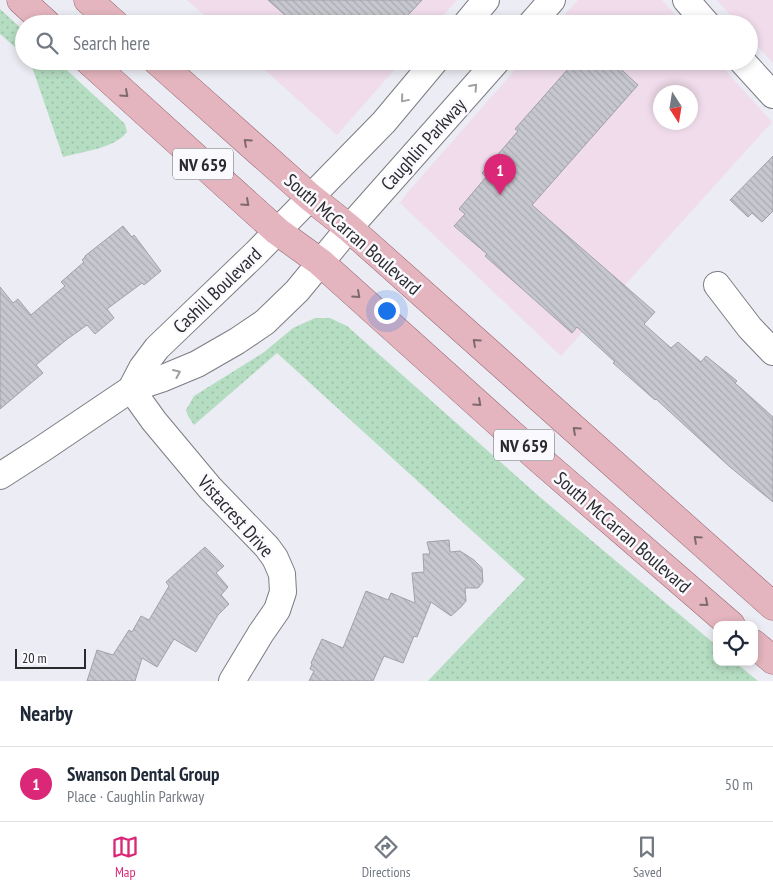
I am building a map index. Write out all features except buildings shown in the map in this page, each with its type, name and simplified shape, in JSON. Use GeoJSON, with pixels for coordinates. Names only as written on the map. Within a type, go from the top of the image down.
{"type":"FeatureCollection","features":[{"type":"Feature","properties":{"kind":"main road"},"geometry":{"type":"LineString","coordinates":[[21,0],[38,15]]}},
{"type":"Feature","properties":{"kind":"main road"},"geometry":{"type":"LineString","coordinates":[[88,0],[105,15]]}},
{"type":"Feature","properties":{"kind":"main road","name":"South McCarran Boulevard"},"geometry":{"type":"LineString","coordinates":[[99,70],[278,231],[320,262],[546,464],[726,621]]}},
{"type":"Feature","properties":{"kind":"main road","name":"South McCarran Boulevard"},"geometry":{"type":"LineString","coordinates":[[167,70],[310,197],[349,228],[773,606]]}},
{"type":"Feature","properties":{"kind":"main road"},"geometry":{"type":"LineString","coordinates":[[758,647],[773,660]]}},
{"type":"Feature","properties":{"kind":"street"},"geometry":{"type":"LineString","coordinates":[[474,15],[486,0]]}},
{"type":"Feature","properties":{"kind":"street"},"geometry":{"type":"LineString","coordinates":[[539,15],[552,0]]}},
{"type":"Feature","properties":{"kind":"street"},"geometry":{"type":"LineString","coordinates":[[686,0],[700,15]]}},
{"type":"Feature","properties":{"kind":"street"},"geometry":{"type":"LineString","coordinates":[[310,197],[384,122],[427,70]]}},
{"type":"Feature","properties":{"kind":"street","name":"Caughlin Parkway"},"geometry":{"type":"LineString","coordinates":[[349,228],[489,70]]}},
{"type":"Feature","properties":{"kind":"street"},"geometry":{"type":"LineString","coordinates":[[750,70],[773,95]]}},
{"type":"Feature","properties":{"kind":"street","name":"Cashill Boulevard"},"geometry":{"type":"LineString","coordinates":[[131,389],[142,368],[157,348],[214,295],[310,197]]}},
{"type":"Feature","properties":{"kind":"street","name":"Cashill Boulevard"},"geometry":{"type":"LineString","coordinates":[[0,476],[131,389],[197,364],[265,322],[297,291],[349,228]]}},
{"type":"Feature","properties":{"kind":"street"},"geometry":{"type":"LineString","coordinates":[[717,286],[750,328],[773,352]]}},
{"type":"Feature","properties":{"kind":"street","name":"Vistacrest Drive"},"geometry":{"type":"LineString","coordinates":[[131,389],[154,421],[210,488],[267,547],[275,558],[282,574],[283,592],[277,610],[232,681]]}},
{"type":"Feature","properties":{"kind":"shaded area"},"geometry":{"type":"Polygon","coordinates":[[[187,0],[457,0],[444,15],[204,15],[187,0]]]}},
{"type":"Feature","properties":{"kind":"shaded area"},"geometry":{"type":"Polygon","coordinates":[[[578,0],[662,0],[676,15],[564,15],[578,0]]]}},
{"type":"Feature","properties":{"kind":"shaded area"},"geometry":{"type":"Polygon","coordinates":[[[717,0],[773,0],[773,63],[758,47],[758,15],[730,15],[717,0]]]}},
{"type":"Feature","properties":{"kind":"shaded area"},"geometry":{"type":"Polygon","coordinates":[[[265,70],[394,70],[337,135],[265,70]]]}},
{"type":"Feature","properties":{"kind":"shaded area"},"geometry":{"type":"Polygon","coordinates":[[[515,70],[725,70],[772,122],[561,356],[400,203],[515,70]]]}},
{"type":"Feature","properties":{"kind":"green space"},"geometry":{"type":"Polygon","coordinates":[[[0,9],[15,23],[15,47],[0,34],[0,9]]]}},
{"type":"Feature","properties":{"kind":"green space"},"geometry":{"type":"Polygon","coordinates":[[[33,70],[67,70],[125,124],[127,132],[114,142],[98,149],[63,157],[33,70]]]}},
{"type":"Feature","properties":{"kind":"green space"},"geometry":{"type":"Polygon","coordinates":[[[315,318],[330,318],[347,326],[541,498],[713,643],[713,666],[740,666],[758,681],[428,681],[525,579],[277,353],[194,425],[188,416],[186,410],[194,396],[263,353],[293,328],[315,318]]]}},
{"type":"Feature","properties":{"kind":"place","name":"Swanson Dental Group"},"geometry":{"type":"Point","coordinates":[500,195]}}]}
